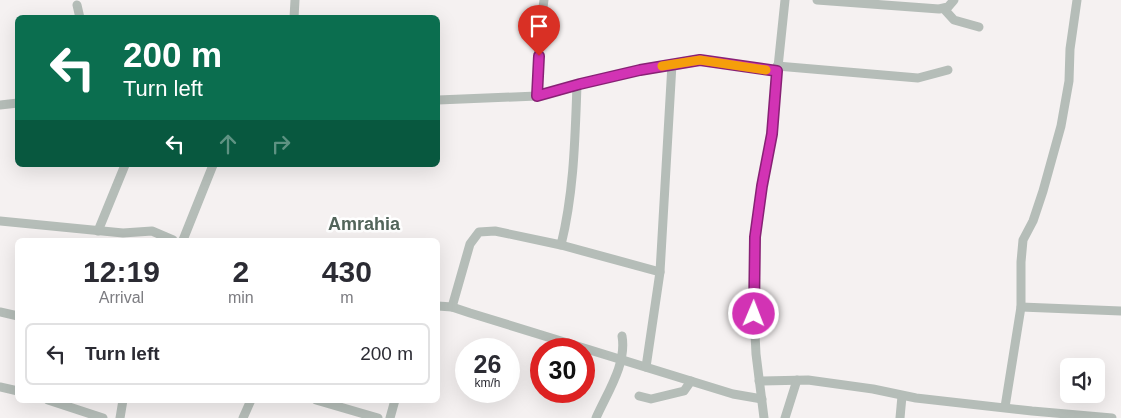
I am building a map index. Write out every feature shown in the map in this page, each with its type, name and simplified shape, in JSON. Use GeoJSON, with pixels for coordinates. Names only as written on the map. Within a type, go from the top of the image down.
{"type":"FeatureCollection","features":[{"type":"Feature","properties":{"kind":"street"},"geometry":{"type":"LineString","coordinates":[[294,15],[295,0]]}},
{"type":"Feature","properties":{"kind":"street"},"geometry":{"type":"LineString","coordinates":[[537,96],[539,37],[544,0]]}},
{"type":"Feature","properties":{"kind":"street"},"geometry":{"type":"LineString","coordinates":[[764,418],[754,314],[755,237],[772,134],[785,0]]}},
{"type":"Feature","properties":{"kind":"street"},"geometry":{"type":"LineString","coordinates":[[817,0],[901,3],[944,9],[954,20],[978,27]]}},
{"type":"Feature","properties":{"kind":"street"},"geometry":{"type":"LineString","coordinates":[[944,9],[954,0]]}},
{"type":"Feature","properties":{"kind":"street"},"geometry":{"type":"LineString","coordinates":[[1005,407],[1021,306],[1023,240],[1033,221],[1043,191],[1061,126],[1069,81],[1070,49],[1077,0]]}},
{"type":"Feature","properties":{"kind":"street"},"geometry":{"type":"LineString","coordinates":[[77,6],[79,15]]}},
{"type":"Feature","properties":{"kind":"street"},"geometry":{"type":"LineString","coordinates":[[440,100],[537,96],[672,64],[700,60],[777,69],[918,78],[948,70]]}},
{"type":"Feature","properties":{"kind":"street"},"geometry":{"type":"LineString","coordinates":[[646,367],[660,272],[672,64]]}},
{"type":"Feature","properties":{"kind":"street"},"geometry":{"type":"LineString","coordinates":[[561,245],[569,213],[574,169],[577,85]]}},
{"type":"Feature","properties":{"kind":"street"},"geometry":{"type":"LineString","coordinates":[[0,106],[15,104]]}},
{"type":"Feature","properties":{"kind":"street"},"geometry":{"type":"LineString","coordinates":[[98,231],[124,167]]}},
{"type":"Feature","properties":{"kind":"street"},"geometry":{"type":"LineString","coordinates":[[184,238],[212,167]]}},
{"type":"Feature","properties":{"kind":"street"},"geometry":{"type":"LineString","coordinates":[[0,221],[123,233],[152,230],[168,238]]}},
{"type":"Feature","properties":{"kind":"street"},"geometry":{"type":"LineString","coordinates":[[452,308],[470,244],[479,232],[495,231],[561,245],[660,272]]}},
{"type":"Feature","properties":{"kind":"street"},"geometry":{"type":"LineString","coordinates":[[440,306],[452,308],[733,394],[762,399]]}},
{"type":"Feature","properties":{"kind":"street"},"geometry":{"type":"LineString","coordinates":[[1021,306],[1121,311]]}},
{"type":"Feature","properties":{"kind":"street"},"geometry":{"type":"LineString","coordinates":[[0,312],[15,315]]}},
{"type":"Feature","properties":{"kind":"street"},"geometry":{"type":"LineString","coordinates":[[596,418],[621,359],[622,336]]}},
{"type":"Feature","properties":{"kind":"street"},"geometry":{"type":"LineString","coordinates":[[785,418],[797,380]]}},
{"type":"Feature","properties":{"kind":"street"},"geometry":{"type":"LineString","coordinates":[[759,381],[808,380],[873,389],[902,396],[1005,407],[1032,415],[1112,418]]}},
{"type":"Feature","properties":{"kind":"street"},"geometry":{"type":"LineString","coordinates":[[639,396],[651,399],[684,391],[691,381]]}},
{"type":"Feature","properties":{"kind":"street"},"geometry":{"type":"LineString","coordinates":[[0,387],[15,390]]}},
{"type":"Feature","properties":{"kind":"street"},"geometry":{"type":"LineString","coordinates":[[900,418],[902,396]]}},
{"type":"Feature","properties":{"kind":"street"},"geometry":{"type":"LineString","coordinates":[[57,403],[102,418]]}},
{"type":"Feature","properties":{"kind":"street"},"geometry":{"type":"LineString","coordinates":[[120,418],[122,403]]}},
{"type":"Feature","properties":{"kind":"street"},"geometry":{"type":"LineString","coordinates":[[243,418],[250,403]]}},
{"type":"Feature","properties":{"kind":"street"},"geometry":{"type":"LineString","coordinates":[[326,403],[378,418]]}},
{"type":"Feature","properties":{"kind":"street"},"geometry":{"type":"LineString","coordinates":[[390,418],[394,403]]}},
{"type":"Feature","properties":{"kind":"slow traffic"},"geometry":{"type":"LineString","coordinates":[[662,66],[700,60],[766,70]]}},
{"type":"Feature","properties":{"kind":"district","name":"Amrahia"},"geometry":{"type":"Point","coordinates":[364,224]}},
{"type":"Feature","properties":{"kind":"route"},"geometry":{"type":"LineString","coordinates":[[539,56],[537,96],[640,70],[700,60],[777,71],[772,134],[755,237],[754,314]]}}]}
